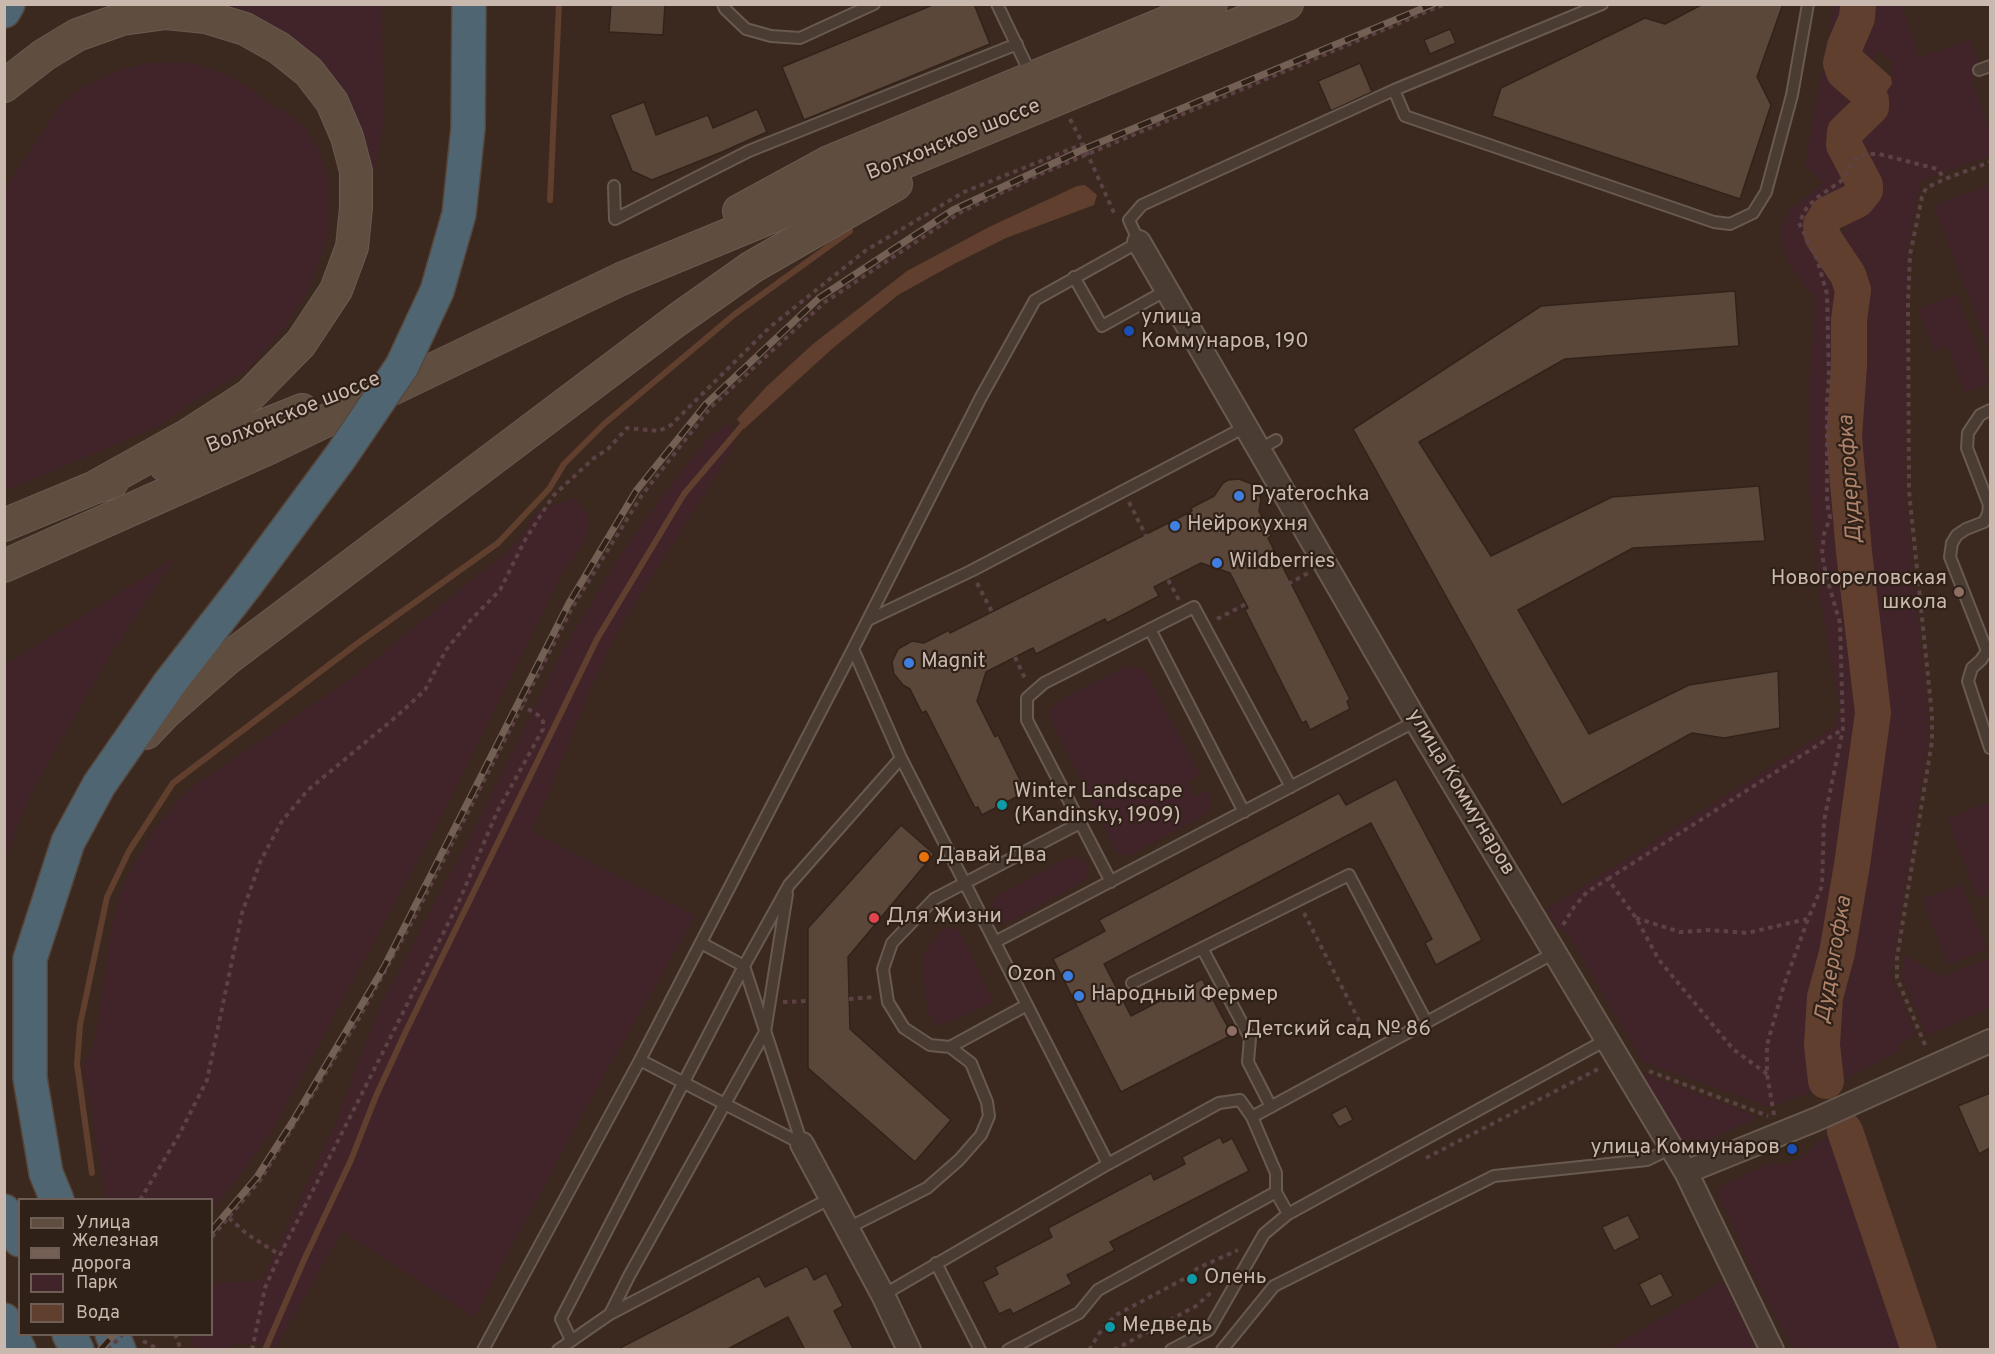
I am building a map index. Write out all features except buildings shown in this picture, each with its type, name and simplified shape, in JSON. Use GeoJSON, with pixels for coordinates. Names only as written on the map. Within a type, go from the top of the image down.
{"type":"FeatureCollection","features":[{"type":"Feature","properties":{"kind":"highway"},"geometry":{"type":"LineString","coordinates":[[4,11],[8,4]]}},
{"type":"Feature","properties":{"kind":"highway"},"geometry":{"type":"LineString","coordinates":[[56,1198],[46,1173],[30,1078],[30,959],[68,842],[99,785],[169,684],[341,456],[402,366],[437,291],[459,214],[468,128],[469,4]]}},
{"type":"Feature","properties":{"kind":"highway"},"geometry":{"type":"LineString","coordinates":[[4,1211],[18,1236]]}},
{"type":"Feature","properties":{"kind":"highway"},"geometry":{"type":"LineString","coordinates":[[4,1320],[19,1350]]}},
{"type":"Feature","properties":{"kind":"highway"},"geometry":{"type":"LineString","coordinates":[[69,1336],[76,1350]]}},
{"type":"Feature","properties":{"kind":"main road","name":"Волхонское шоссе"},"geometry":{"type":"LineString","coordinates":[[1047,99],[1211,4]]}},
{"type":"Feature","properties":{"kind":"main road","name":"Волхонское шоссе"},"geometry":{"type":"LineString","coordinates":[[48,548],[269,448],[621,279],[1047,99],[1287,4]]}},
{"type":"Feature","properties":{"kind":"main road"},"geometry":{"type":"LineString","coordinates":[[4,86],[44,55],[77,34],[122,19],[165,13],[206,17],[245,29],[279,48],[309,72],[332,102],[347,137],[356,171],[356,208],[352,247],[336,290],[301,343],[250,395],[188,435],[93,488]]}},
{"type":"Feature","properties":{"kind":"main road"},"geometry":{"type":"LineString","coordinates":[[99,785],[165,712],[227,659],[677,320],[752,267],[1047,99]]}},
{"type":"Feature","properties":{"kind":"main road","name":"Волхонское шоссе"},"geometry":{"type":"LineString","coordinates":[[4,525],[93,488],[180,461],[581,297]]}},
{"type":"Feature","properties":{"kind":"main road"},"geometry":{"type":"LineString","coordinates":[[4,566],[48,548]]}},
{"type":"Feature","properties":{"kind":"main road"},"geometry":{"type":"LineString","coordinates":[[4,578],[48,548]]}},
{"type":"Feature","properties":{"kind":"street","name":"улица Коммунаров"},"geometry":{"type":"LineString","coordinates":[[1139,242],[1247,426],[1268,444],[1416,721],[1686,1172],[1772,1350]]}},
{"type":"Feature","properties":{"kind":"street"},"geometry":{"type":"LineString","coordinates":[[1686,1172],[1817,1119],[1990,1041]]}},
{"type":"Feature","properties":{"kind":"street"},"geometry":{"type":"LineString","coordinates":[[802,1144],[884,1295],[909,1350]]}},
{"type":"Feature","properties":{"kind":"lane"},"geometry":{"type":"LineString","coordinates":[[723,4],[725,9],[746,29],[771,36],[800,38],[874,4]]}},
{"type":"Feature","properties":{"kind":"lane"},"geometry":{"type":"LineString","coordinates":[[997,4],[1047,99]]}},
{"type":"Feature","properties":{"kind":"lane"},"geometry":{"type":"LineString","coordinates":[[483,1350],[640,1060],[981,397],[1035,300],[1139,242],[1129,220],[1142,205],[1394,90],[1602,4]]}},
{"type":"Feature","properties":{"kind":"lane"},"geometry":{"type":"LineString","coordinates":[[1394,90],[1405,116],[1714,222],[1730,224],[1753,213],[1766,192],[1792,95],[1808,4]]}},
{"type":"Feature","properties":{"kind":"lane"},"geometry":{"type":"LineString","coordinates":[[614,186],[615,219],[749,151],[1017,44]]}},
{"type":"Feature","properties":{"kind":"lane"},"geometry":{"type":"LineString","coordinates":[[1979,70],[1990,66]]}},
{"type":"Feature","properties":{"kind":"lane"},"geometry":{"type":"LineString","coordinates":[[1074,277],[1102,326],[1167,290]]}},
{"type":"Feature","properties":{"kind":"lane"},"geometry":{"type":"LineString","coordinates":[[1990,410],[1980,415],[1968,433],[1967,448],[1989,506],[1988,514],[1984,522],[1958,535],[1952,543],[1950,557],[1988,651],[1972,668],[1968,681],[1990,748]]}},
{"type":"Feature","properties":{"kind":"lane"},"geometry":{"type":"LineString","coordinates":[[867,621],[971,571],[1247,426]]}},
{"type":"Feature","properties":{"kind":"lane"},"geometry":{"type":"LineString","coordinates":[[1111,882],[1027,720],[1027,698],[1044,683],[1194,607],[1291,787]]}},
{"type":"Feature","properties":{"kind":"lane"},"geometry":{"type":"LineString","coordinates":[[1150,629],[1244,812]]}},
{"type":"Feature","properties":{"kind":"lane"},"geometry":{"type":"LineString","coordinates":[[853,649],[902,758],[1108,1164]]}},
{"type":"Feature","properties":{"kind":"lane"},"geometry":{"type":"LineString","coordinates":[[995,942],[1416,721]]}},
{"type":"Feature","properties":{"kind":"lane"},"geometry":{"type":"LineString","coordinates":[[571,1340],[561,1319],[744,966],[789,885],[902,758]]}},
{"type":"Feature","properties":{"kind":"lane"},"geometry":{"type":"LineString","coordinates":[[848,1228],[927,1188],[959,1160],[981,1135],[989,1116],[987,1102],[971,1063],[950,1047],[930,1045],[904,1028],[888,1002],[883,969],[892,943],[934,899],[1080,823]]}},
{"type":"Feature","properties":{"kind":"lane"},"geometry":{"type":"LineString","coordinates":[[1132,983],[1348,875],[1427,1023]]}},
{"type":"Feature","properties":{"kind":"lane"},"geometry":{"type":"LineString","coordinates":[[610,1314],[765,1032],[789,885]]}},
{"type":"Feature","properties":{"kind":"lane"},"geometry":{"type":"LineString","coordinates":[[701,943],[744,966],[802,1144]]}},
{"type":"Feature","properties":{"kind":"lane"},"geometry":{"type":"LineString","coordinates":[[1202,948],[1250,1038],[1248,1062],[1271,1107]]}},
{"type":"Feature","properties":{"kind":"lane"},"geometry":{"type":"LineString","coordinates":[[1252,1117],[1554,953]]}},
{"type":"Feature","properties":{"kind":"lane"},"geometry":{"type":"LineString","coordinates":[[950,1047],[1027,1005]]}},
{"type":"Feature","properties":{"kind":"lane"},"geometry":{"type":"LineString","coordinates":[[1171,1350],[1209,1330],[1264,1234],[1288,1214],[1612,1049]]}},
{"type":"Feature","properties":{"kind":"lane"},"geometry":{"type":"LineString","coordinates":[[640,1060],[802,1144]]}},
{"type":"Feature","properties":{"kind":"lane"},"geometry":{"type":"LineString","coordinates":[[884,1295],[1108,1164],[1219,1103],[1240,1100],[1252,1117],[1276,1173],[1276,1192],[1288,1214]]}},
{"type":"Feature","properties":{"kind":"lane"},"geometry":{"type":"LineString","coordinates":[[1222,1350],[1274,1286],[1494,1176],[1647,1160],[1672,1148]]}},
{"type":"Feature","properties":{"kind":"lane"},"geometry":{"type":"LineString","coordinates":[[1008,1350],[1078,1313],[1098,1290],[1276,1192]]}},
{"type":"Feature","properties":{"kind":"lane"},"geometry":{"type":"LineString","coordinates":[[558,1350],[610,1314],[831,1198]]}},
{"type":"Feature","properties":{"kind":"lane"},"geometry":{"type":"LineString","coordinates":[[936,1263],[980,1350]]}},
{"type":"Feature","properties":{"kind":"path"},"geometry":{"type":"LineString","coordinates":[[213,1236],[261,1179],[373,994],[572,608],[642,495],[711,407],[825,302],[961,212],[1045,172],[1445,4]]}},
{"type":"Feature","properties":{"kind":"path"},"geometry":{"type":"LineString","coordinates":[[1047,99],[1075,131],[1083,144],[1121,228],[1139,242]]}},
{"type":"Feature","properties":{"kind":"path"},"geometry":{"type":"LineString","coordinates":[[141,1198],[179,1135],[207,1080],[242,913],[261,860],[282,821],[308,790],[425,690],[446,650],[500,590],[525,540],[553,496],[594,458],[608,449],[627,428],[659,431],[671,425],[770,327],[865,251],[964,192],[1083,144]]}},
{"type":"Feature","properties":{"kind":"path"},"geometry":{"type":"LineString","coordinates":[[1648,1070],[1775,1119],[1767,1074],[1767,1045],[1784,985],[1822,886],[1824,821],[1843,729],[1840,623],[1822,554],[1824,534],[1830,518],[1827,502],[1829,378],[1827,294],[1817,259],[1799,223],[1807,207],[1841,181],[1855,159],[1868,154],[1879,154],[1937,169],[1945,178]]}},
{"type":"Feature","properties":{"kind":"path"},"geometry":{"type":"LineString","coordinates":[[1925,1045],[1897,978],[1897,958],[1932,741],[1932,715],[1909,491],[1908,302],[1910,255],[1922,197],[1926,188],[1945,178],[1990,162]]}},
{"type":"Feature","properties":{"kind":"path"},"geometry":{"type":"LineString","coordinates":[[1123,491],[1146,536]]}},
{"type":"Feature","properties":{"kind":"path"},"geometry":{"type":"LineString","coordinates":[[971,571],[993,614]]}},
{"type":"Feature","properties":{"kind":"path"},"geometry":{"type":"LineString","coordinates":[[1168,580],[1184,612]]}},
{"type":"Feature","properties":{"kind":"path"},"geometry":{"type":"LineString","coordinates":[[1204,625],[1246,604]]}},
{"type":"Feature","properties":{"kind":"path"},"geometry":{"type":"LineString","coordinates":[[1015,657],[1026,678],[1027,698]]}},
{"type":"Feature","properties":{"kind":"path"},"geometry":{"type":"LineString","coordinates":[[252,1350],[265,1288],[280,1255],[457,906],[496,812],[543,729],[543,721],[538,715],[523,706]]}},
{"type":"Feature","properties":{"kind":"path"},"geometry":{"type":"LineString","coordinates":[[1562,927],[1574,907],[1587,892],[1843,729]]}},
{"type":"Feature","properties":{"kind":"path"},"geometry":{"type":"LineString","coordinates":[[1608,879],[1636,918],[1659,960],[1733,1048],[1767,1074]]}},
{"type":"Feature","properties":{"kind":"path"},"geometry":{"type":"LineString","coordinates":[[1298,900],[1374,1051]]}},
{"type":"Feature","properties":{"kind":"path"},"geometry":{"type":"LineString","coordinates":[[1636,918],[1680,933],[1710,930],[1747,933],[1808,919]]}},
{"type":"Feature","properties":{"kind":"path"},"geometry":{"type":"LineString","coordinates":[[849,999],[887,997]]}},
{"type":"Feature","properties":{"kind":"path"},"geometry":{"type":"LineString","coordinates":[[770,1003],[808,1001]]}},
{"type":"Feature","properties":{"kind":"path"},"geometry":{"type":"LineString","coordinates":[[1418,1162],[1612,1049]]}},
{"type":"Feature","properties":{"kind":"path"},"geometry":{"type":"LineString","coordinates":[[229,1218],[247,1234],[280,1255]]}},
{"type":"Feature","properties":{"kind":"path"},"geometry":{"type":"LineString","coordinates":[[1089,1350],[1102,1329],[1116,1315],[1182,1280],[1198,1268],[1239,1250],[1264,1234]]}},
{"type":"Feature","properties":{"kind":"path"},"geometry":{"type":"LineString","coordinates":[[1233,1259],[1239,1250]]}},
{"type":"Feature","properties":{"kind":"path"},"geometry":{"type":"LineString","coordinates":[[1114,1350],[1196,1306],[1217,1287]]}},
{"type":"Feature","properties":{"kind":"path"},"geometry":{"type":"LineString","coordinates":[[108,1350],[122,1336]]}},
{"type":"Feature","properties":{"kind":"path"},"geometry":{"type":"LineString","coordinates":[[175,1336],[182,1350]]}},
{"type":"Feature","properties":{"kind":"path"},"geometry":{"type":"LineString","coordinates":[[123,1341],[160,1350]]}},
{"type":"Feature","properties":{"kind":"green space"},"geometry":{"type":"Polygon","coordinates":[[[208,5],[382,5],[383,127],[371,186],[344,94],[328,71],[304,50],[208,5]]]}},
{"type":"Feature","properties":{"kind":"green space"},"geometry":{"type":"Polygon","coordinates":[[[1834,5],[1852,5],[1850,15],[1835,48],[1839,76],[1857,90],[1861,97],[1862,107],[1840,130],[1837,146],[1858,178],[1858,191],[1819,216],[1815,240],[1847,278],[1837,463],[1837,515],[1863,689],[1863,740],[1818,1028],[1820,1089],[1769,1107],[1643,1062],[1571,939],[1562,927],[1558,929],[1546,910],[1836,725],[1839,705],[1820,596],[1810,497],[1809,385],[1816,297],[1803,284],[1787,260],[1781,240],[1782,225],[1791,209],[1823,183],[1805,165],[1834,5]]]}},
{"type":"Feature","properties":{"kind":"green space"},"geometry":{"type":"Polygon","coordinates":[[[1869,5],[1902,5],[1919,58],[1970,39],[1978,61],[1972,82],[1990,130],[1990,156],[1921,181],[1907,250],[1906,504],[1929,731],[1891,976],[1916,1036],[1898,1044],[1901,1050],[1832,1086],[1826,1035],[1877,732],[1877,696],[1851,442],[1858,287],[1841,246],[1842,233],[1850,220],[1867,203],[1869,186],[1850,147],[1851,131],[1876,106],[1892,84],[1892,61],[1879,51],[1871,60],[1856,41],[1869,5]]]}},
{"type":"Feature","properties":{"kind":"green space"},"geometry":{"type":"Polygon","coordinates":[[[148,63],[191,63],[225,74],[253,90],[276,108],[284,110],[306,129],[319,150],[328,176],[328,233],[317,269],[305,296],[285,327],[251,367],[188,405],[159,426],[5,491],[5,189],[61,104],[83,87],[117,71],[148,63]]]}},
{"type":"Feature","properties":{"kind":"green space"},"geometry":{"type":"Polygon","coordinates":[[[1990,184],[1990,353],[1934,206],[1990,184]]]}},
{"type":"Feature","properties":{"kind":"green space"},"geometry":{"type":"Polygon","coordinates":[[[1957,294],[1990,383],[1965,393],[1947,346],[1934,350],[1918,309],[1957,294]]]}},
{"type":"Feature","properties":{"kind":"green space"},"geometry":{"type":"Polygon","coordinates":[[[732,422],[733,448],[615,636],[531,831],[695,916],[588,1104],[474,1317],[342,1231],[274,1348],[248,1343],[226,1349],[195,1347],[190,1336],[213,1336],[213,1283],[261,1281],[333,1128],[381,1004],[470,836],[562,651],[619,557],[671,484],[712,433],[732,422]]]}},
{"type":"Feature","properties":{"kind":"green space"},"geometry":{"type":"Polygon","coordinates":[[[576,498],[590,519],[584,543],[562,573],[441,817],[275,1126],[213,1209],[213,1198],[106,1198],[83,1064],[95,1040],[112,925],[123,885],[155,827],[188,790],[357,674],[516,544],[538,510],[576,498]]]}},
{"type":"Feature","properties":{"kind":"green space"},"geometry":{"type":"Polygon","coordinates":[[[176,557],[109,657],[57,747],[29,797],[5,860],[5,665],[176,557]]]}},
{"type":"Feature","properties":{"kind":"green space"},"geometry":{"type":"Polygon","coordinates":[[[1127,666],[1139,668],[1148,676],[1200,775],[1187,782],[1194,796],[1207,790],[1211,802],[1208,813],[1128,856],[1117,853],[1050,718],[1050,711],[1058,701],[1127,666]]]}},
{"type":"Feature","properties":{"kind":"green space"},"geometry":{"type":"Polygon","coordinates":[[[1989,802],[1990,894],[1978,899],[1947,819],[1989,802]]]}},
{"type":"Feature","properties":{"kind":"green space"},"geometry":{"type":"Polygon","coordinates":[[[1075,856],[1087,864],[1088,873],[1083,882],[1007,923],[994,917],[992,904],[998,896],[1065,859],[1075,856]]]}},
{"type":"Feature","properties":{"kind":"green space"},"geometry":{"type":"Polygon","coordinates":[[[1961,884],[1987,949],[1948,965],[1922,899],[1961,884]]]}},
{"type":"Feature","properties":{"kind":"green space"},"geometry":{"type":"Polygon","coordinates":[[[944,927],[959,930],[993,1002],[938,1027],[927,1010],[922,957],[944,927]]]}},
{"type":"Feature","properties":{"kind":"green space"},"geometry":{"type":"Polygon","coordinates":[[[1905,955],[1941,977],[1990,958],[1990,1008],[1927,1036],[1901,976],[1905,955]]]}},
{"type":"Feature","properties":{"kind":"green space"},"geometry":{"type":"Polygon","coordinates":[[[1632,1069],[1759,1117],[1705,1142],[1693,1142],[1680,1138],[1668,1129],[1632,1069]]]}},
{"type":"Feature","properties":{"kind":"green space"},"geometry":{"type":"Polygon","coordinates":[[[1839,1132],[1914,1349],[1794,1349],[1756,1281],[1717,1195],[1719,1187],[1768,1164],[1785,1165],[1804,1156],[1817,1143],[1839,1132]]]}},
{"type":"Feature","properties":{"kind":"green space"},"geometry":{"type":"Polygon","coordinates":[[[1723,1281],[1758,1349],[1609,1349],[1723,1281]]]}},
{"type":"Feature","properties":{"kind":"water"},"geometry":{"type":"Polygon","coordinates":[[[1852,5],[1869,5],[1856,41],[1862,51],[1891,77],[1892,84],[1876,106],[1862,107],[1861,97],[1857,90],[1839,76],[1832,67],[1835,48],[1850,15],[1852,5]]]}},
{"type":"Feature","properties":{"kind":"water"},"geometry":{"type":"Polygon","coordinates":[[[1085,185],[1097,195],[1094,205],[1006,238],[898,295],[833,348],[744,429],[737,419],[766,387],[813,344],[907,271],[989,227],[1077,186],[1085,185]]]}},
{"type":"Feature","properties":{"kind":"waterway"},"geometry":{"type":"LineString","coordinates":[[550,200],[559,4]]}},
{"type":"Feature","properties":{"kind":"waterway","name":"Дудергофка"},"geometry":{"type":"LineString","coordinates":[[1826,1081],[1822,1045],[1825,997],[1837,953],[1852,865],[1873,713],[1854,552],[1844,437],[1849,366],[1849,320],[1853,290],[1848,275],[1822,236],[1821,225],[1828,214],[1857,200],[1865,190],[1865,185],[1844,145],[1845,132],[1871,107],[1871,100],[1865,90],[1844,72],[1841,63],[1845,46],[1857,18],[1858,4]]}},
{"type":"Feature","properties":{"kind":"waterway"},"geometry":{"type":"LineString","coordinates":[[92,1173],[77,1064],[80,1025],[107,897],[129,851],[173,783],[358,643],[498,543],[549,489],[564,464],[604,424],[735,314],[850,231]]}},
{"type":"Feature","properties":{"kind":"waterway"},"geometry":{"type":"LineString","coordinates":[[265,1350],[351,1160],[376,1096],[406,1031],[597,639],[684,494],[746,421]]}},
{"type":"Feature","properties":{"kind":"waterway","name":"Дудергофка"},"geometry":{"type":"LineString","coordinates":[[1845,1131],[1919,1350]]}},
{"type":"Feature","properties":{"kind":"railway"},"geometry":{"type":"LineString","coordinates":[[213,1229],[257,1177],[293,1121],[384,967],[569,603],[636,491],[706,404],[819,298],[953,210],[1084,149],[1433,4]]}},
{"type":"Feature","properties":{"kind":"railway"},"geometry":{"type":"LineString","coordinates":[[100,1350],[112,1336]]}},
{"type":"Feature","properties":{"kind":"place","name":"улица Коммунаров, 190"},"geometry":{"type":"Point","coordinates":[1129,331]}},
{"type":"Feature","properties":{"kind":"place","name":"Pyaterochka"},"geometry":{"type":"Point","coordinates":[1239,496]}},
{"type":"Feature","properties":{"kind":"place","name":"Нейрокухня"},"geometry":{"type":"Point","coordinates":[1175,526]}},
{"type":"Feature","properties":{"kind":"place","name":"Wildberries"},"geometry":{"type":"Point","coordinates":[1217,563]}},
{"type":"Feature","properties":{"kind":"place","name":"Новогореловская школа"},"geometry":{"type":"Point","coordinates":[1959,592]}},
{"type":"Feature","properties":{"kind":"place","name":"Magnit"},"geometry":{"type":"Point","coordinates":[909,663]}},
{"type":"Feature","properties":{"kind":"place","name":"Winter Landscape (Kandinsky, 1909)"},"geometry":{"type":"Point","coordinates":[1002,805]}},
{"type":"Feature","properties":{"kind":"place","name":"Давай Два"},"geometry":{"type":"Point","coordinates":[924,857]}},
{"type":"Feature","properties":{"kind":"place","name":"Для Жизни"},"geometry":{"type":"Point","coordinates":[874,918]}},
{"type":"Feature","properties":{"kind":"place","name":"Ozon"},"geometry":{"type":"Point","coordinates":[1068,976]}},
{"type":"Feature","properties":{"kind":"place","name":"Народный Фермер"},"geometry":{"type":"Point","coordinates":[1079,996]}},
{"type":"Feature","properties":{"kind":"place","name":"Детский сад № 86"},"geometry":{"type":"Point","coordinates":[1232,1031]}},
{"type":"Feature","properties":{"kind":"place","name":"улица Коммунаров"},"geometry":{"type":"Point","coordinates":[1792,1149]}},
{"type":"Feature","properties":{"kind":"place","name":"Олень"},"geometry":{"type":"Point","coordinates":[1192,1279]}},
{"type":"Feature","properties":{"kind":"place","name":"Медведь"},"geometry":{"type":"Point","coordinates":[1110,1327]}}]}
